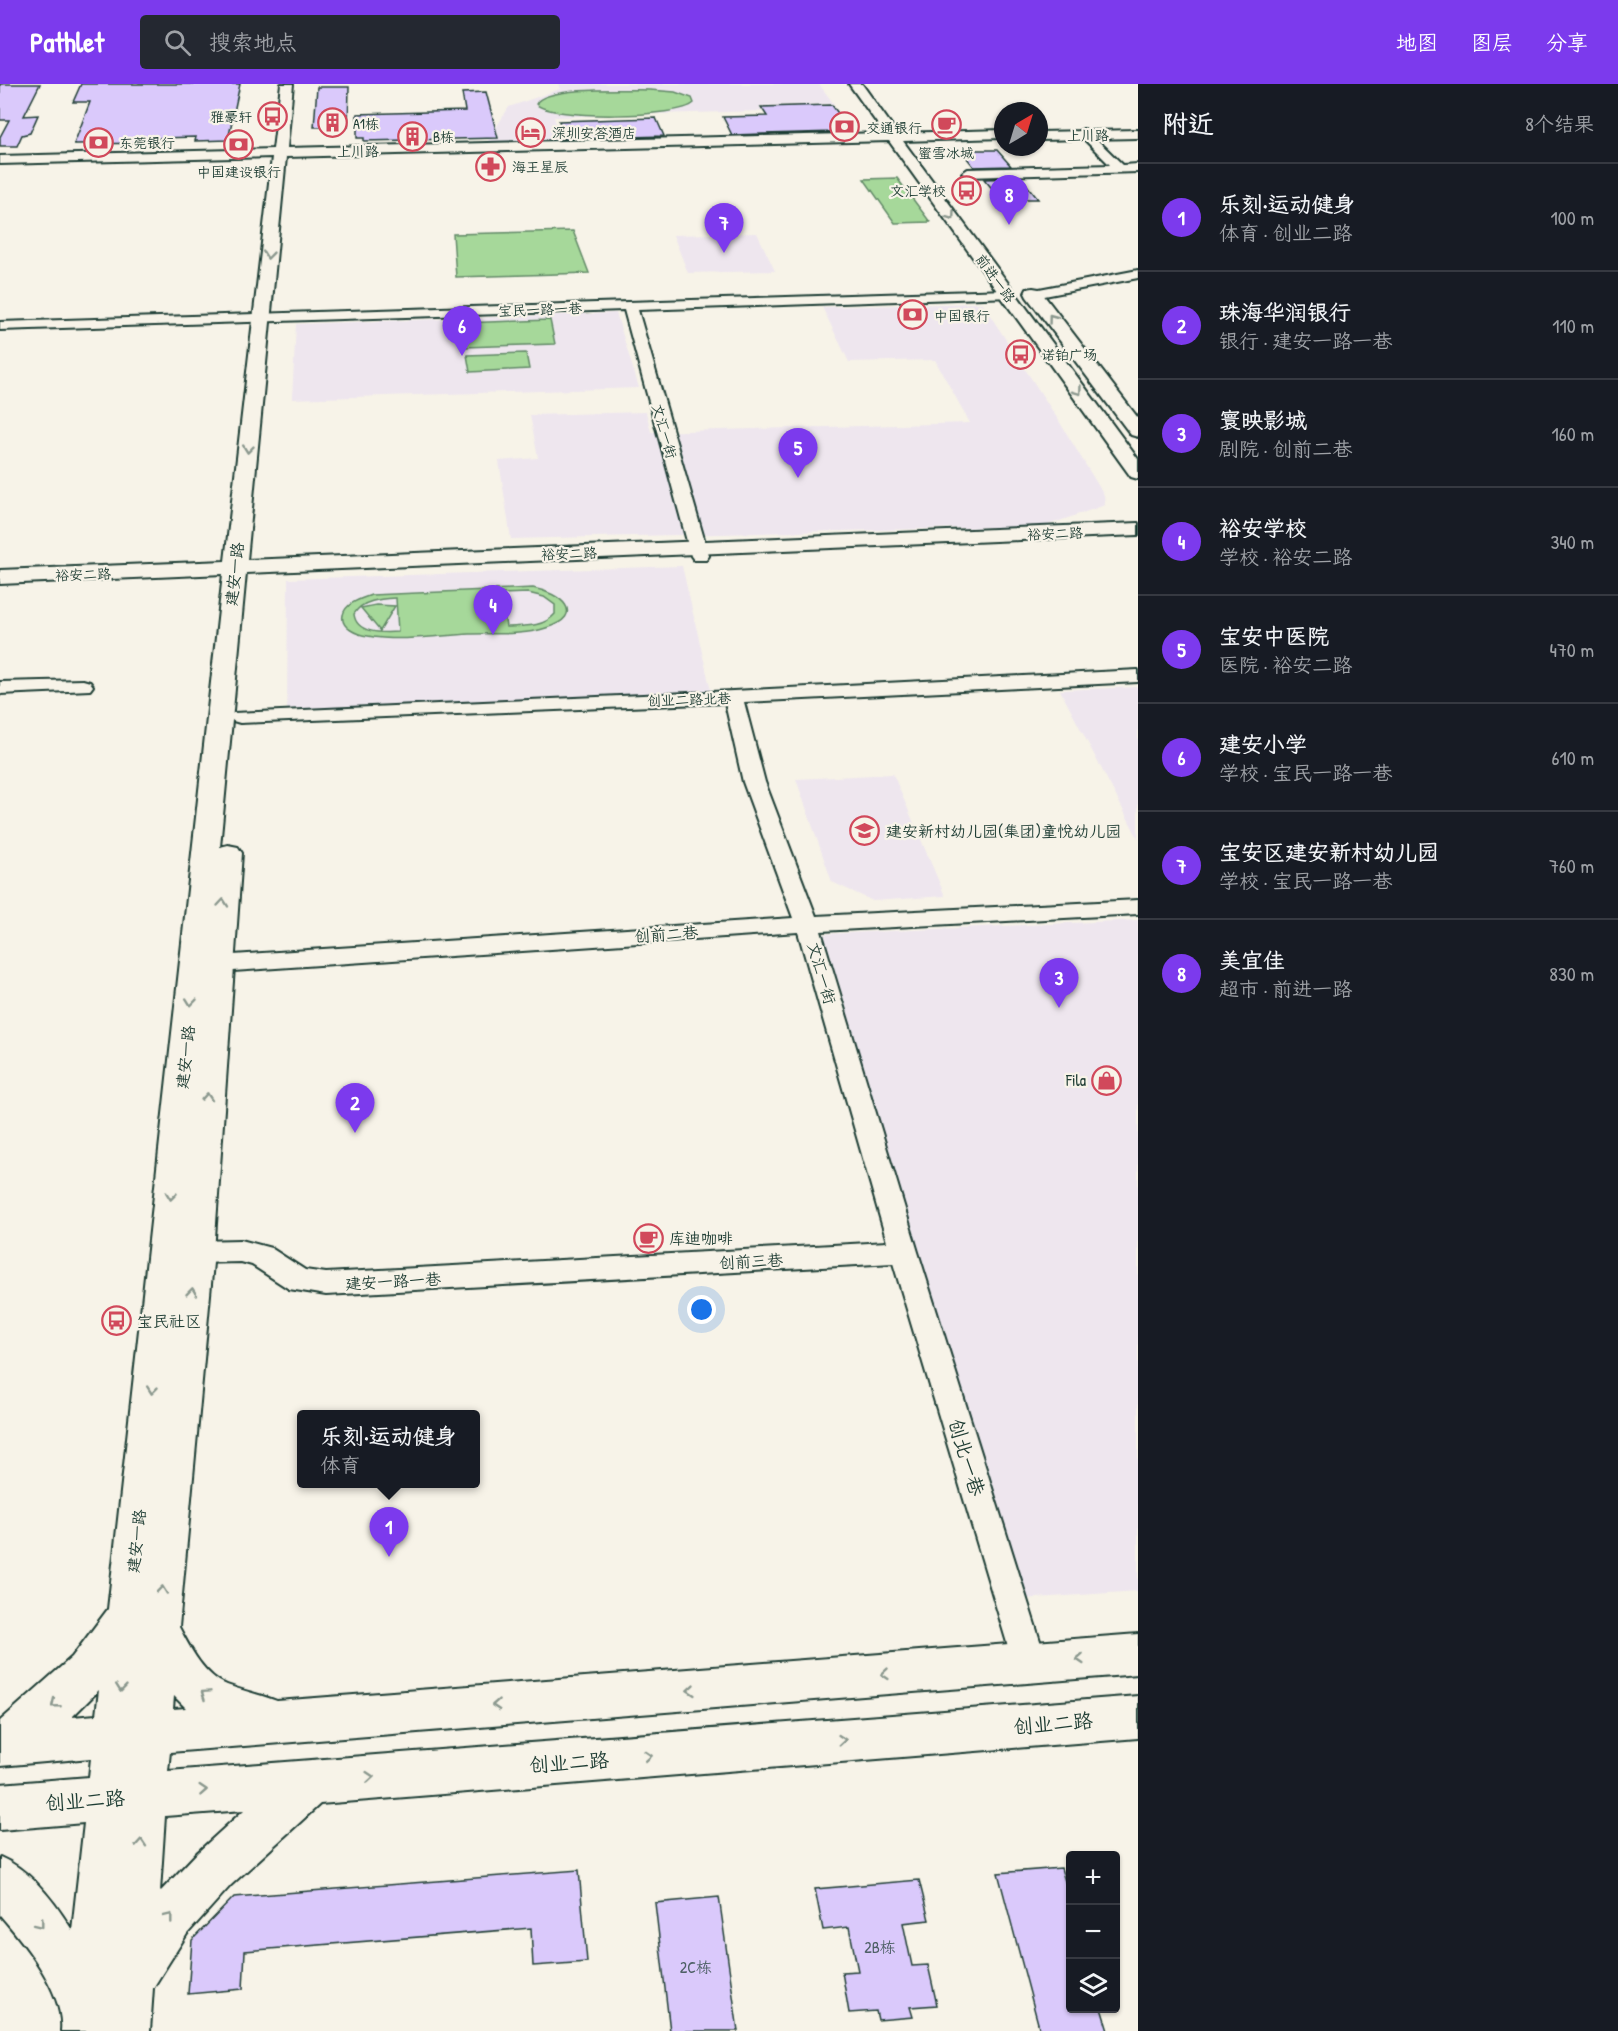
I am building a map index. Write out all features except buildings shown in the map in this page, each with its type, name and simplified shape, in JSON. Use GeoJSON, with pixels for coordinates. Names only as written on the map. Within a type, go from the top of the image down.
{"type":"FeatureCollection","features":[{"type":"Feature","properties":{"kind":"main road","name":"建安一路"},"geometry":{"type":"LineString","coordinates":[[285,155],[287,84]]}},
{"type":"Feature","properties":{"kind":"main road","name":"建安一路"},"geometry":{"type":"LineString","coordinates":[[106,2017],[206,963],[248,563],[285,155],[297,84]]}},
{"type":"Feature","properties":{"kind":"main road","name":"前进一路"},"geometry":{"type":"LineString","coordinates":[[855,84],[1138,473]]}},
{"type":"Feature","properties":{"kind":"main road"},"geometry":{"type":"LineString","coordinates":[[901,119],[919,142]]}},
{"type":"Feature","properties":{"kind":"main road","name":"上川路"},"geometry":{"type":"LineString","coordinates":[[1048,135],[1138,132]]}},
{"type":"Feature","properties":{"kind":"main road","name":"上川路"},"geometry":{"type":"LineString","coordinates":[[335,153],[894,138],[919,142],[994,137]]}},
{"type":"Feature","properties":{"kind":"main road"},"geometry":{"type":"LineString","coordinates":[[243,155],[262,161],[308,147],[335,153]]}},
{"type":"Feature","properties":{"kind":"main road"},"geometry":{"type":"LineString","coordinates":[[0,162],[243,155],[267,149],[308,161],[335,153]]}},
{"type":"Feature","properties":{"kind":"main road","name":"前进一路"},"geometry":{"type":"LineString","coordinates":[[1020,276],[1138,431]]}},
{"type":"Feature","properties":{"kind":"main road","name":"建安一路"},"geometry":{"type":"LineString","coordinates":[[144,1618],[196,1252],[206,963],[240,717],[248,563],[269,317]]}},
{"type":"Feature","properties":{"kind":"main road","name":"裕安二路"},"geometry":{"type":"LineString","coordinates":[[699,552],[1138,529]]}},
{"type":"Feature","properties":{"kind":"main road","name":"裕安二路"},"geometry":{"type":"LineString","coordinates":[[0,577],[248,563],[1138,538]]}},
{"type":"Feature","properties":{"kind":"main road","name":"裕安二路"},"geometry":{"type":"LineString","coordinates":[[0,585],[248,563]]}},
{"type":"Feature","properties":{"kind":"main road"},"geometry":{"type":"LineString","coordinates":[[4,1744],[66,1695],[113,1641],[144,1618],[187,1678],[206,1697],[279,1722]]}},
{"type":"Feature","properties":{"kind":"main road"},"geometry":{"type":"LineString","coordinates":[[4,1744],[1138,1654]]}},
{"type":"Feature","properties":{"kind":"main road","name":"创业二路"},"geometry":{"type":"LineString","coordinates":[[0,1807],[1138,1717]]}},
{"type":"Feature","properties":{"kind":"main road"},"geometry":{"type":"LineString","coordinates":[[0,1881],[32,1914],[55,1945],[74,1980],[106,2017],[149,1943],[182,1903],[201,1882],[311,1782]]}},
{"type":"Feature","properties":{"kind":"street"},"geometry":{"type":"LineString","coordinates":[[1084,134],[1119,168]]}},
{"type":"Feature","properties":{"kind":"street"},"geometry":{"type":"LineString","coordinates":[[968,173],[1138,168]]}},
{"type":"Feature","properties":{"kind":"street"},"geometry":{"type":"LineString","coordinates":[[1034,294],[1138,274]]}},
{"type":"Feature","properties":{"kind":"street","name":"宝民一路一巷"},"geometry":{"type":"LineString","coordinates":[[0,326],[1007,294]]}},
{"type":"Feature","properties":{"kind":"street","name":"文汇一街"},"geometry":{"type":"LineString","coordinates":[[630,306],[699,552]]}},
{"type":"Feature","properties":{"kind":"street","name":"创业二路北巷"},"geometry":{"type":"LineString","coordinates":[[240,717],[733,697],[1138,676]]}},
{"type":"Feature","properties":{"kind":"street"},"geometry":{"type":"LineString","coordinates":[[0,688],[83,686]]}},
{"type":"Feature","properties":{"kind":"street","name":"文汇一街"},"geometry":{"type":"LineString","coordinates":[[733,697],[754,782],[807,924],[904,1252]]}},
{"type":"Feature","properties":{"kind":"street","name":"创前二巷"},"geometry":{"type":"LineString","coordinates":[[206,963],[807,924],[1138,907]]}},
{"type":"Feature","properties":{"kind":"street","name":"建安一路一巷"},"geometry":{"type":"LineString","coordinates":[[196,1252],[241,1251],[261,1256],[299,1281],[326,1284],[598,1270]]}},
{"type":"Feature","properties":{"kind":"street","name":"创前三巷"},"geometry":{"type":"LineString","coordinates":[[598,1270],[904,1252]]}},
{"type":"Feature","properties":{"kind":"street","name":"创北一巷"},"geometry":{"type":"LineString","coordinates":[[904,1252],[1030,1663]]}},
{"type":"Feature","properties":{"kind":"shaded area"},"geometry":{"type":"Polygon","coordinates":[[[559,84],[819,84],[834,104],[760,106],[762,111],[554,117],[562,143],[485,145],[509,107],[560,89],[559,84]]]}},
{"type":"Feature","properties":{"kind":"shaded area"},"geometry":{"type":"Polygon","coordinates":[[[757,233],[775,271],[688,273],[673,235],[757,233]]]}},
{"type":"Feature","properties":{"kind":"shaded area"},"geometry":{"type":"Polygon","coordinates":[[[982,303],[1059,421],[1104,495],[1105,505],[1045,526],[511,539],[499,461],[538,458],[530,415],[646,412],[651,432],[970,423],[935,360],[849,362],[822,307],[982,303]]]}},
{"type":"Feature","properties":{"kind":"shaded area"},"geometry":{"type":"Polygon","coordinates":[[[616,313],[639,388],[292,399],[296,324],[616,313]]]}},
{"type":"Feature","properties":{"kind":"shaded area"},"geometry":{"type":"Polygon","coordinates":[[[682,566],[711,691],[287,709],[288,579],[682,566]]]}},
{"type":"Feature","properties":{"kind":"shaded area"},"geometry":{"type":"Polygon","coordinates":[[[1138,687],[1138,838],[1060,690],[1138,687]]]}},
{"type":"Feature","properties":{"kind":"shaded area","name":"建安新村幼儿园(集团)童悦幼儿园"},"geometry":{"type":"Polygon","coordinates":[[[893,774],[945,896],[873,901],[832,882],[796,779],[893,774]]]}},
{"type":"Feature","properties":{"kind":"shaded area"},"geometry":{"type":"Polygon","coordinates":[[[1138,920],[1138,1591],[1022,1599],[824,934],[1138,920]]]}},
{"type":"Feature","properties":{"kind":"green space"},"geometry":{"type":"Polygon","coordinates":[[[650,90],[675,92],[692,98],[694,103],[684,108],[665,112],[615,115],[565,113],[546,109],[536,104],[542,98],[570,92],[650,90]]]}},
{"type":"Feature","properties":{"kind":"green space"},"geometry":{"type":"Polygon","coordinates":[[[897,178],[930,222],[895,223],[864,179],[897,178]]]}},
{"type":"Feature","properties":{"kind":"green space"},"geometry":{"type":"Polygon","coordinates":[[[573,231],[589,273],[456,277],[453,234],[573,231]]]}},
{"type":"Feature","properties":{"kind":"green space"},"geometry":{"type":"Polygon","coordinates":[[[550,320],[555,344],[464,347],[461,323],[550,320]]]}},
{"type":"Feature","properties":{"kind":"green space"},"geometry":{"type":"Polygon","coordinates":[[[526,353],[529,369],[470,372],[467,355],[526,353]]]}},
{"type":"Feature","properties":{"kind":"green space"},"geometry":{"type":"Polygon","coordinates":[[[533,588],[560,599],[567,611],[559,623],[537,631],[406,639],[380,638],[355,632],[344,624],[343,620],[344,611],[350,604],[371,595],[533,588]],[[528,593],[501,594],[506,627],[539,624],[555,614],[555,605],[544,597],[528,593]],[[396,598],[372,601],[362,606],[354,614],[356,621],[371,631],[398,632],[396,598]]]}},
{"type":"Feature","properties":{"kind":"green space"},"geometry":{"type":"Polygon","coordinates":[[[376,605],[395,606],[380,631],[361,608],[376,605]]]}},
{"type":"Feature","properties":{"kind":"place","name":"雅豪轩"},"geometry":{"type":"Point","coordinates":[273,116]}},
{"type":"Feature","properties":{"kind":"place","name":"A1栋"},"geometry":{"type":"Point","coordinates":[332,123]}},
{"type":"Feature","properties":{"kind":"place","name":"蜜雪冰城"},"geometry":{"type":"Point","coordinates":[946,125]}},
{"type":"Feature","properties":{"kind":"place","name":"交通银行"},"geometry":{"type":"Point","coordinates":[845,127]}},
{"type":"Feature","properties":{"kind":"place","name":"深圳安答酒店"},"geometry":{"type":"Point","coordinates":[531,132]}},
{"type":"Feature","properties":{"kind":"place","name":"B栋"},"geometry":{"type":"Point","coordinates":[412,136]}},
{"type":"Feature","properties":{"kind":"place","name":"东莞银行"},"geometry":{"type":"Point","coordinates":[98,142]}},
{"type":"Feature","properties":{"kind":"place","name":"中国建设银行"},"geometry":{"type":"Point","coordinates":[239,144]}},
{"type":"Feature","properties":{"kind":"place","name":"海王星辰"},"geometry":{"type":"Point","coordinates":[491,166]}},
{"type":"Feature","properties":{"kind":"place","name":"文汇学校"},"geometry":{"type":"Point","coordinates":[967,190]}},
{"type":"Feature","properties":{"kind":"place","name":"美宜佳"},"geometry":{"type":"Point","coordinates":[1009,225]}},
{"type":"Feature","properties":{"kind":"place","name":"宝安区建安新村幼儿园"},"geometry":{"type":"Point","coordinates":[724,253]}},
{"type":"Feature","properties":{"kind":"place","name":"中国银行"},"geometry":{"type":"Point","coordinates":[913,315]}},
{"type":"Feature","properties":{"kind":"place","name":"诺铂广场"},"geometry":{"type":"Point","coordinates":[1020,354]}},
{"type":"Feature","properties":{"kind":"place","name":"建安小学"},"geometry":{"type":"Point","coordinates":[462,356]}},
{"type":"Feature","properties":{"kind":"place","name":"宝安中医院"},"geometry":{"type":"Point","coordinates":[798,478]}},
{"type":"Feature","properties":{"kind":"place","name":"裕安学校"},"geometry":{"type":"Point","coordinates":[493,635]}},
{"type":"Feature","properties":{"kind":"place","name":"建安新村幼儿园(集团)童悦幼儿园"},"geometry":{"type":"Point","coordinates":[865,831]}},
{"type":"Feature","properties":{"kind":"place","name":"寰映影城"},"geometry":{"type":"Point","coordinates":[1059,1008]}},
{"type":"Feature","properties":{"kind":"place","name":"Fila"},"geometry":{"type":"Point","coordinates":[1107,1080]}},
{"type":"Feature","properties":{"kind":"place","name":"珠海华润银行"},"geometry":{"type":"Point","coordinates":[355,1133]}},
{"type":"Feature","properties":{"kind":"place","name":"库迪咖啡"},"geometry":{"type":"Point","coordinates":[648,1238]}},
{"type":"Feature","properties":{"kind":"place","name":"宝民社区"},"geometry":{"type":"Point","coordinates":[116,1321]}},
{"type":"Feature","properties":{"kind":"place","name":"乐刻·运动健身"},"geometry":{"type":"Point","coordinates":[389,1557]}}]}
